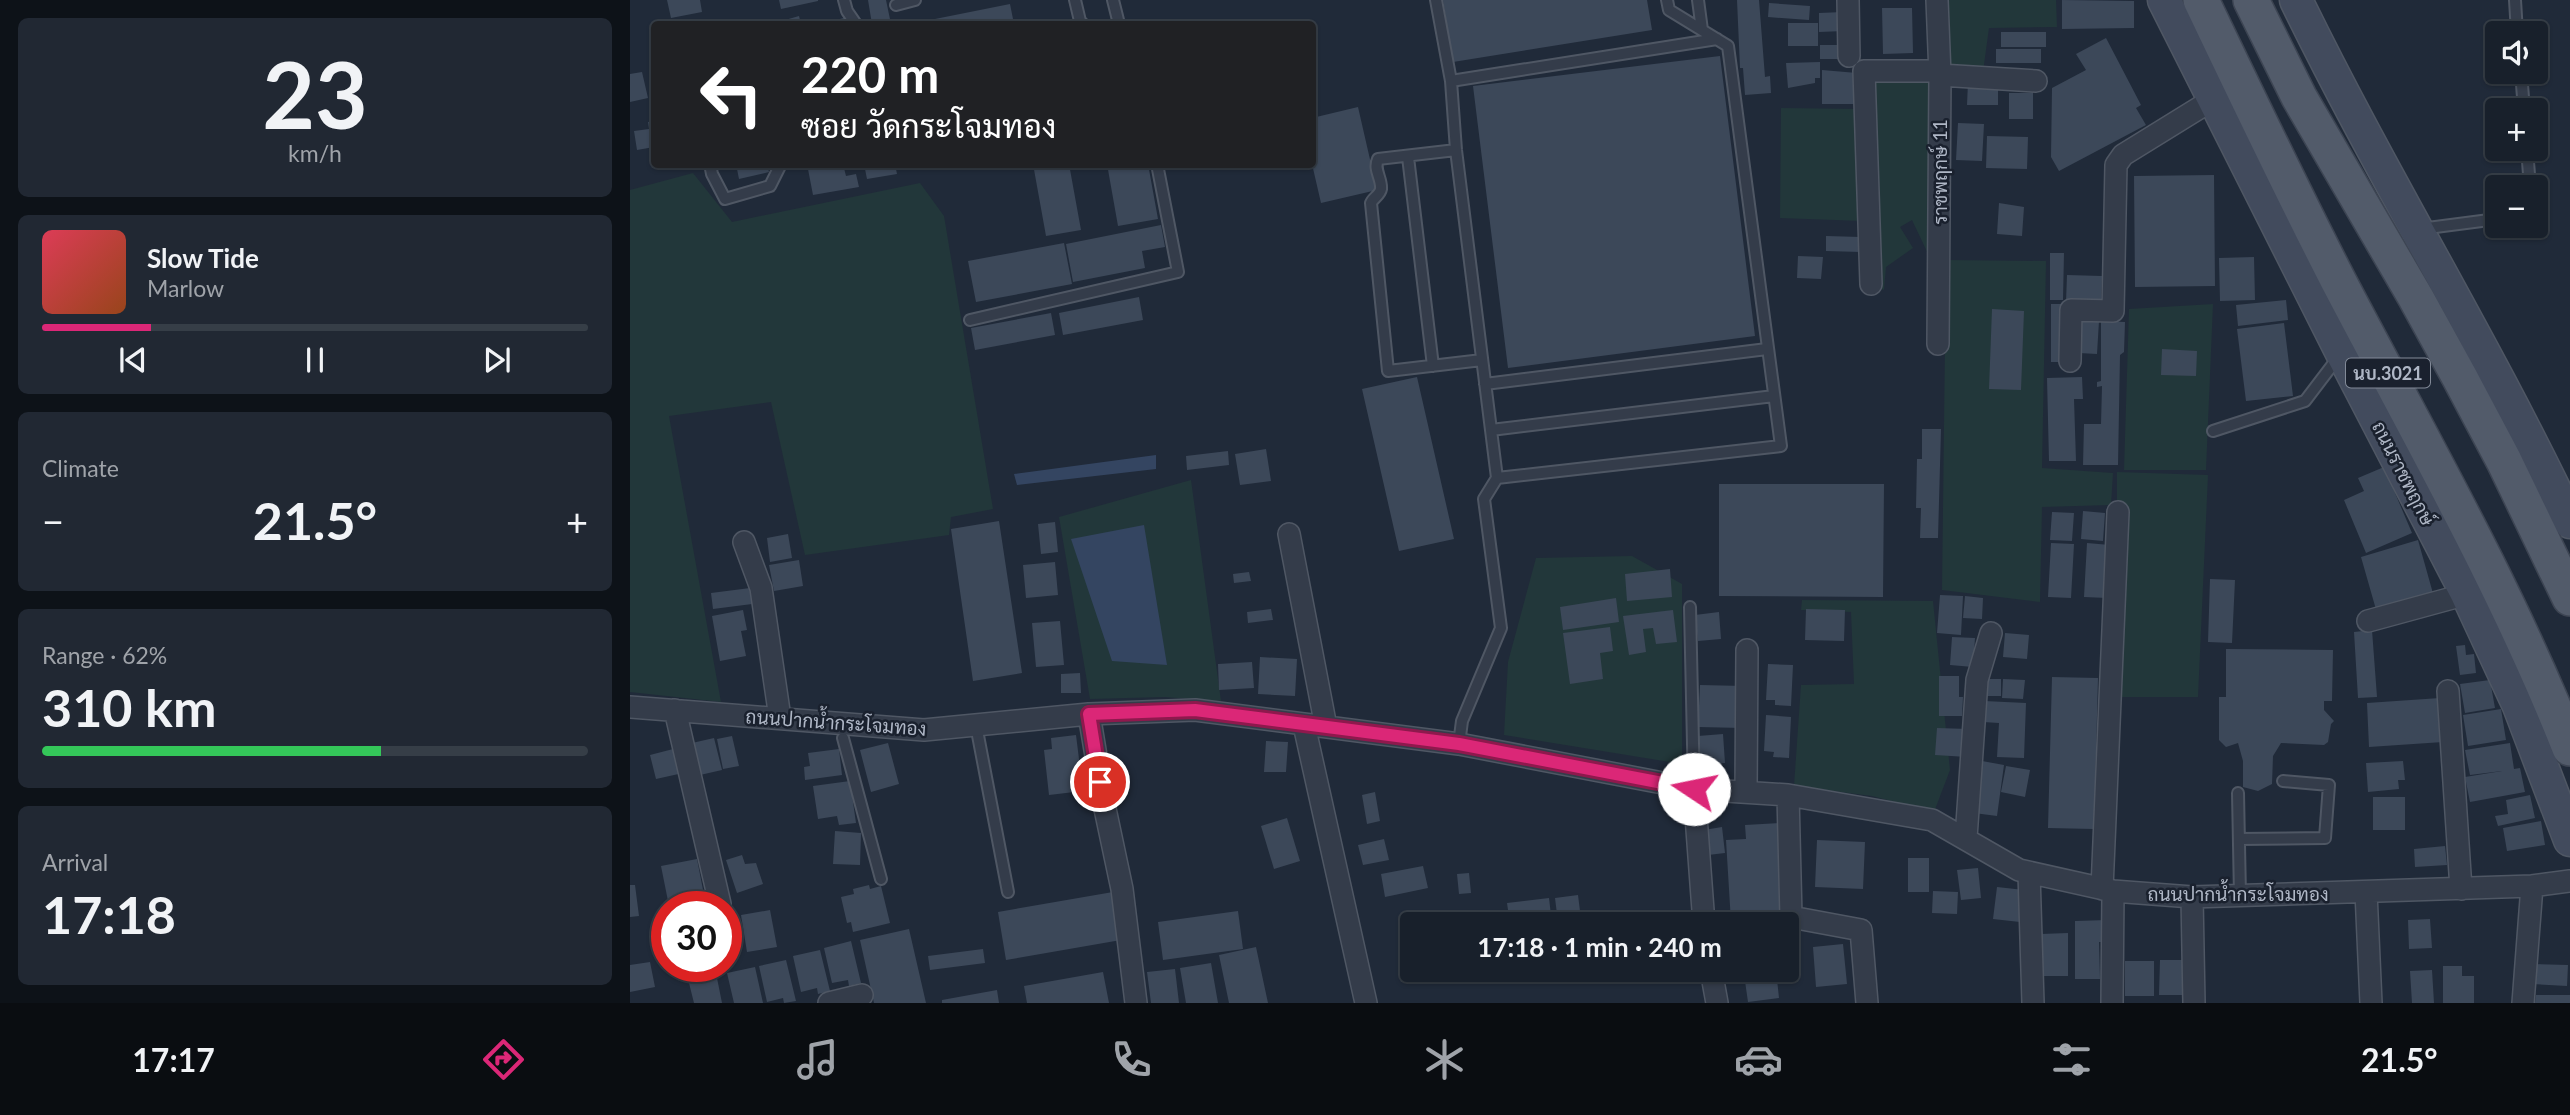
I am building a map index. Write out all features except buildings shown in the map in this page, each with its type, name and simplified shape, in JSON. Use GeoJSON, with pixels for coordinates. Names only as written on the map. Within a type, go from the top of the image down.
{"type":"FeatureCollection","features":[{"type":"Feature","properties":{"kind":"main road","name":"ถนนราชพฤกษ์"},"geometry":{"type":"LineString","coordinates":[[2164,0],[2467,594],[2519,706],[2570,841]]}},
{"type":"Feature","properties":{"kind":"main road","name":"ถนนราชพฤกษ์"},"geometry":{"type":"LineString","coordinates":[[2202,0],[2338,281],[2452,493],[2554,706],[2570,748]]}},
{"type":"Feature","properties":{"kind":"main road","name":"นบ.3021"},"geometry":{"type":"LineString","coordinates":[[2251,0],[2299,96],[2416,298],[2504,461],[2570,598]]}},
{"type":"Feature","properties":{"kind":"main road"},"geometry":{"type":"LineString","coordinates":[[2296,0],[2332,74],[2570,522]]}},
{"type":"Feature","properties":{"kind":"main road"},"geometry":{"type":"LineString","coordinates":[[2504,461],[2570,564]]}},
{"type":"Feature","properties":{"kind":"street"},"geometry":{"type":"LineString","coordinates":[[1848,0],[1849,56]]}},
{"type":"Feature","properties":{"kind":"street","name":"ราชพฤกษ์ 11"},"geometry":{"type":"LineString","coordinates":[[1937,0],[1940,73],[1938,344]]}},
{"type":"Feature","properties":{"kind":"street"},"geometry":{"type":"LineString","coordinates":[[1871,284],[1864,71],[2036,80]]}},
{"type":"Feature","properties":{"kind":"street"},"geometry":{"type":"LineString","coordinates":[[2070,360],[2071,310],[2113,310],[2116,165],[2123,155],[2213,100]]}},
{"type":"Feature","properties":{"kind":"street"},"geometry":{"type":"LineString","coordinates":[[2112,1003],[2107,890],[2118,512]]}},
{"type":"Feature","properties":{"kind":"street"},"geometry":{"type":"LineString","coordinates":[[1289,534],[1326,727]]}},
{"type":"Feature","properties":{"kind":"street"},"geometry":{"type":"LineString","coordinates":[[744,542],[761,589],[780,718]]}},
{"type":"Feature","properties":{"kind":"street"},"geometry":{"type":"LineString","coordinates":[[2368,621],[2467,594]]}},
{"type":"Feature","properties":{"kind":"street"},"geometry":{"type":"LineString","coordinates":[[1966,838],[1977,680],[1991,633]]}},
{"type":"Feature","properties":{"kind":"street"},"geometry":{"type":"LineString","coordinates":[[1746,792],[1747,650]]}},
{"type":"Feature","properties":{"kind":"street"},"geometry":{"type":"LineString","coordinates":[[2448,691],[2461,889]]}},
{"type":"Feature","properties":{"kind":"street","name":"ถนนปากน้ำกระโจมทอง"},"geometry":{"type":"LineString","coordinates":[[630,707],[780,718],[841,730],[924,730],[1089,714],[1195,710],[1459,744],[1694,789],[1788,794],[1931,820],[2019,870],[2107,890],[2192,897],[2532,886],[2570,881]]}},
{"type":"Feature","properties":{"kind":"street"},"geometry":{"type":"LineString","coordinates":[[675,710],[717,891]]}},
{"type":"Feature","properties":{"kind":"street"},"geometry":{"type":"LineString","coordinates":[[1089,714],[1122,889],[1136,1003]]}},
{"type":"Feature","properties":{"kind":"street"},"geometry":{"type":"LineString","coordinates":[[1304,725],[1366,1003]]}},
{"type":"Feature","properties":{"kind":"street"},"geometry":{"type":"LineString","coordinates":[[1694,789],[1703,912]]}},
{"type":"Feature","properties":{"kind":"street"},"geometry":{"type":"LineString","coordinates":[[1788,794],[1791,917],[1861,930],[1867,1003]]}},
{"type":"Feature","properties":{"kind":"street"},"geometry":{"type":"LineString","coordinates":[[2029,873],[2033,1003]]}},
{"type":"Feature","properties":{"kind":"street"},"geometry":{"type":"LineString","coordinates":[[2523,1003],[2532,886]]}},
{"type":"Feature","properties":{"kind":"street"},"geometry":{"type":"LineString","coordinates":[[2366,892],[2371,1003]]}},
{"type":"Feature","properties":{"kind":"street"},"geometry":{"type":"LineString","coordinates":[[2192,897],[2194,1003]]}},
{"type":"Feature","properties":{"kind":"street"},"geometry":{"type":"LineString","coordinates":[[1714,982],[1717,1003]]}},
{"type":"Feature","properties":{"kind":"street"},"geometry":{"type":"LineString","coordinates":[[829,1003],[862,995]]}},
{"type":"Feature","properties":{"kind":"lane"},"geometry":{"type":"LineString","coordinates":[[844,0],[846,11],[854,21]]}},
{"type":"Feature","properties":{"kind":"lane"},"geometry":{"type":"LineString","coordinates":[[896,5],[915,0]]}},
{"type":"Feature","properties":{"kind":"lane"},"geometry":{"type":"LineString","coordinates":[[1075,0],[1082,21]]}},
{"type":"Feature","properties":{"kind":"lane"},"geometry":{"type":"LineString","coordinates":[[1113,0],[1118,21]]}},
{"type":"Feature","properties":{"kind":"lane"},"geometry":{"type":"LineString","coordinates":[[1436,0],[1451,81],[1456,150],[1497,478],[1484,499],[1501,628],[1462,721],[1459,744]]}},
{"type":"Feature","properties":{"kind":"lane"},"geometry":{"type":"LineString","coordinates":[[1497,478],[1781,446],[1728,47],[1669,10],[1667,0]]}},
{"type":"Feature","properties":{"kind":"lane"},"geometry":{"type":"LineString","coordinates":[[1698,0],[1702,30]]}},
{"type":"Feature","properties":{"kind":"lane"},"geometry":{"type":"LineString","coordinates":[[2515,0],[2517,21]]}},
{"type":"Feature","properties":{"kind":"lane"},"geometry":{"type":"LineString","coordinates":[[1451,81],[1717,39]]}},
{"type":"Feature","properties":{"kind":"lane"},"geometry":{"type":"LineString","coordinates":[[1456,150],[1378,159],[1375,164],[1381,187],[1371,204],[1388,371],[1482,360]]}},
{"type":"Feature","properties":{"kind":"lane"},"geometry":{"type":"LineString","coordinates":[[1408,157],[1433,366]]}},
{"type":"Feature","properties":{"kind":"lane"},"geometry":{"type":"LineString","coordinates":[[711,168],[725,199],[770,186],[779,168]]}},
{"type":"Feature","properties":{"kind":"lane"},"geometry":{"type":"LineString","coordinates":[[970,320],[1178,272],[1158,168]]}},
{"type":"Feature","properties":{"kind":"lane"},"geometry":{"type":"LineString","coordinates":[[2417,230],[2485,221]]}},
{"type":"Feature","properties":{"kind":"lane"},"geometry":{"type":"LineString","coordinates":[[1485,384],[1767,349]]}},
{"type":"Feature","properties":{"kind":"lane"},"geometry":{"type":"LineString","coordinates":[[2213,431],[2305,401],[2342,353]]}},
{"type":"Feature","properties":{"kind":"lane"},"geometry":{"type":"LineString","coordinates":[[1491,430],[1774,396]]}},
{"type":"Feature","properties":{"kind":"lane"},"geometry":{"type":"LineString","coordinates":[[1690,607],[1694,789]]}},
{"type":"Feature","properties":{"kind":"lane"},"geometry":{"type":"LineString","coordinates":[[976,726],[1008,892]]}},
{"type":"Feature","properties":{"kind":"lane"},"geometry":{"type":"LineString","coordinates":[[841,730],[881,879]]}},
{"type":"Feature","properties":{"kind":"lane"},"geometry":{"type":"LineString","coordinates":[[2239,839],[2325,838],[2329,785],[2283,781]]}},
{"type":"Feature","properties":{"kind":"lane"},"geometry":{"type":"LineString","coordinates":[[2238,793],[2239,896]]}},
{"type":"Feature","properties":{"kind":"green space"},"geometry":{"type":"Polygon","coordinates":[[[1946,0],[2056,0],[2057,27],[1989,28],[1983,72],[1948,68],[1946,0]]]}},
{"type":"Feature","properties":{"kind":"green space"},"geometry":{"type":"Polygon","coordinates":[[[1933,77],[1932,262],[1912,220],[1900,227],[1913,248],[1886,267],[1884,290],[1871,284],[1871,79],[1933,77]]]}},
{"type":"Feature","properties":{"kind":"green space"},"geometry":{"type":"Polygon","coordinates":[[[1781,108],[1859,109],[1862,221],[1780,218],[1781,108]]]}},
{"type":"Feature","properties":{"kind":"green space"},"geometry":{"type":"Polygon","coordinates":[[[693,173],[732,222],[920,183],[944,216],[993,509],[951,517],[949,535],[805,555],[771,402],[669,416],[721,702],[630,692],[630,190],[693,173]]]}},
{"type":"Feature","properties":{"kind":"green space"},"geometry":{"type":"Polygon","coordinates":[[[1946,260],[2046,261],[2042,468],[2113,473],[2111,505],[2042,507],[2040,602],[1942,590],[1946,260]]]}},
{"type":"Feature","properties":{"kind":"green space"},"geometry":{"type":"Polygon","coordinates":[[[2213,304],[2206,470],[2124,470],[2129,309],[2213,304]]]}},
{"type":"Feature","properties":{"kind":"green space"},"geometry":{"type":"Polygon","coordinates":[[[2117,472],[2208,475],[2198,697],[2117,697],[2117,472]]]}},
{"type":"Feature","properties":{"kind":"green space"},"geometry":{"type":"Polygon","coordinates":[[[1191,480],[1221,701],[1164,697],[1090,699],[1059,517],[1191,480]]]}},
{"type":"Feature","properties":{"kind":"green space"},"geometry":{"type":"Polygon","coordinates":[[[1632,556],[1682,584],[1682,764],[1504,735],[1508,662],[1536,558],[1632,556]]]}},
{"type":"Feature","properties":{"kind":"green space"},"geometry":{"type":"Polygon","coordinates":[[[1802,600],[1933,601],[1950,770],[1934,812],[1872,796],[1794,786],[1801,685],[1854,684],[1851,612],[1801,610],[1802,600]]]}},
{"type":"Feature","properties":{"kind":"water"},"geometry":{"type":"Polygon","coordinates":[[[1156,455],[1156,469],[1017,485],[1014,474],[1156,455]]]}},
{"type":"Feature","properties":{"kind":"water"},"geometry":{"type":"Polygon","coordinates":[[[1144,525],[1167,665],[1112,661],[1071,539],[1144,525]]]}},
{"type":"Feature","properties":{"kind":"route"},"geometry":{"type":"LineString","coordinates":[[1100,782],[1089,714],[1195,710],[1459,744],[1694,789]]}}]}
